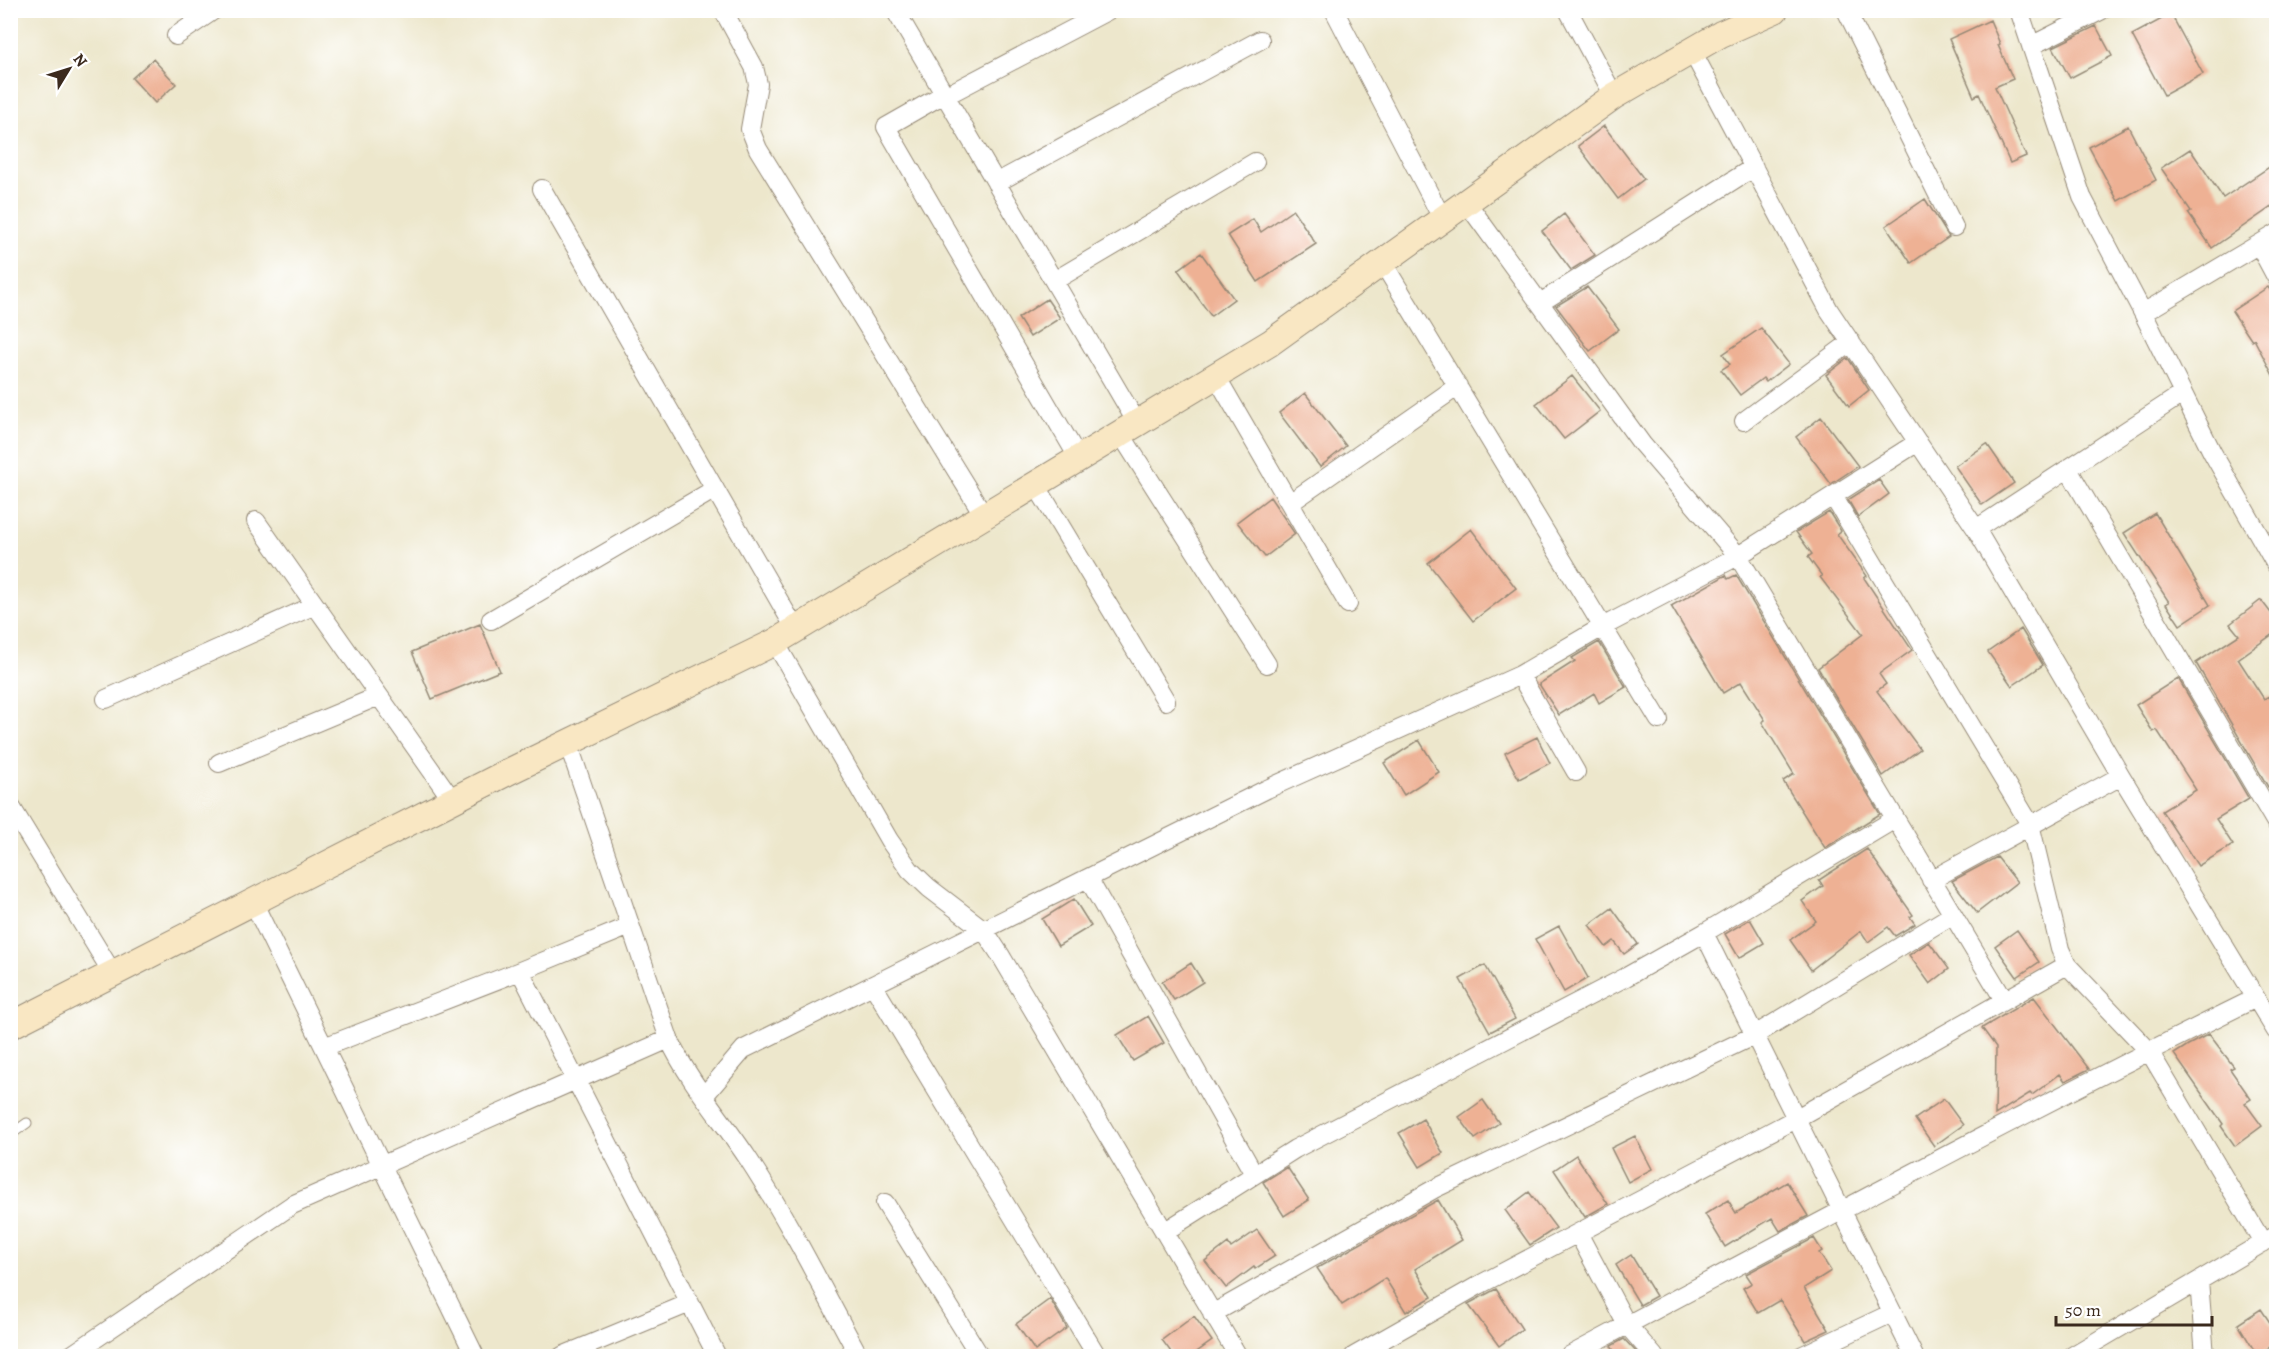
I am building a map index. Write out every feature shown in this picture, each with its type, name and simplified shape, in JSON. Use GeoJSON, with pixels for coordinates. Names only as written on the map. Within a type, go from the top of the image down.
{"type":"FeatureCollection","features":[{"type":"Feature","properties":{"kind":"street"},"geometry":{"type":"LineString","coordinates":[[176,36],[214,10]]}},
{"type":"Feature","properties":{"kind":"street"},"geometry":{"type":"LineString","coordinates":[[723,10],[754,67],[758,84],[750,129],[758,149],[985,517]]}},
{"type":"Feature","properties":{"kind":"street"},"geometry":{"type":"LineString","coordinates":[[896,10],[1054,281],[1129,428],[1267,664]]}},
{"type":"Feature","properties":{"kind":"street"},"geometry":{"type":"LineString","coordinates":[[1078,459],[886,127],[944,94],[1109,10]]}},
{"type":"Feature","properties":{"kind":"street"},"geometry":{"type":"LineString","coordinates":[[1334,10],[1443,220]]}},
{"type":"Feature","properties":{"kind":"street"},"geometry":{"type":"LineString","coordinates":[[1568,10],[1614,96]]}},
{"type":"Feature","properties":{"kind":"street"},"geometry":{"type":"LineString","coordinates":[[10,1026],[567,743],[786,636],[1270,343],[1614,96],[1721,34],[1775,10]]}},
{"type":"Feature","properties":{"kind":"street"},"geometry":{"type":"LineString","coordinates":[[1846,10],[1954,227]]}},
{"type":"Feature","properties":{"kind":"street"},"geometry":{"type":"LineString","coordinates":[[2019,10],[2082,197],[2212,452],[2277,565]]}},
{"type":"Feature","properties":{"kind":"street"},"geometry":{"type":"LineString","coordinates":[[2031,46],[2102,10]]}},
{"type":"Feature","properties":{"kind":"street"},"geometry":{"type":"LineString","coordinates":[[996,183],[1260,40]]}},
{"type":"Feature","properties":{"kind":"street"},"geometry":{"type":"LineString","coordinates":[[1692,51],[1829,310],[1976,529],[2121,776],[2277,1031]]}},
{"type":"Feature","properties":{"kind":"street"},"geometry":{"type":"LineString","coordinates":[[1054,281],[1255,162]]}},
{"type":"Feature","properties":{"kind":"street"},"geometry":{"type":"LineString","coordinates":[[1540,303],[1754,167]]}},
{"type":"Feature","properties":{"kind":"street"},"geometry":{"type":"LineString","coordinates":[[542,189],[715,489],[889,840],[910,870],[929,888],[984,930],[1238,1356]]}},
{"type":"Feature","properties":{"kind":"street"},"geometry":{"type":"LineString","coordinates":[[1467,203],[1642,444],[1738,556],[2004,1000]]}},
{"type":"Feature","properties":{"kind":"street"},"geometry":{"type":"LineString","coordinates":[[2143,313],[2277,234]]}},
{"type":"Feature","properties":{"kind":"street"},"geometry":{"type":"LineString","coordinates":[[2259,244],[2277,277]]}},
{"type":"Feature","properties":{"kind":"street"},"geometry":{"type":"LineString","coordinates":[[1383,263],[1659,720]]}},
{"type":"Feature","properties":{"kind":"street"},"geometry":{"type":"LineString","coordinates":[[1744,421],[1851,342]]}},
{"type":"Feature","properties":{"kind":"street"},"geometry":{"type":"LineString","coordinates":[[1216,376],[1348,604]]}},
{"type":"Feature","properties":{"kind":"street"},"geometry":{"type":"LineString","coordinates":[[1290,503],[1458,386]]}},
{"type":"Feature","properties":{"kind":"street"},"geometry":{"type":"LineString","coordinates":[[1976,529],[2182,394]]}},
{"type":"Feature","properties":{"kind":"street"},"geometry":{"type":"LineString","coordinates":[[704,1096],[744,1049],[1276,785],[1520,675],[1604,626],[1738,556],[1918,442]]}},
{"type":"Feature","properties":{"kind":"street"},"geometry":{"type":"LineString","coordinates":[[2068,469],[2277,823]]}},
{"type":"Feature","properties":{"kind":"street"},"geometry":{"type":"LineString","coordinates":[[1036,485],[1166,701]]}},
{"type":"Feature","properties":{"kind":"street"},"geometry":{"type":"LineString","coordinates":[[490,620],[715,489]]}},
{"type":"Feature","properties":{"kind":"street"},"geometry":{"type":"LineString","coordinates":[[1833,496],[2030,824],[2060,949],[2067,965],[2149,1051],[2270,1239],[2074,1356]]}},
{"type":"Feature","properties":{"kind":"street"},"geometry":{"type":"LineString","coordinates":[[256,521],[453,801]]}},
{"type":"Feature","properties":{"kind":"street"},"geometry":{"type":"LineString","coordinates":[[106,699],[315,605]]}},
{"type":"Feature","properties":{"kind":"street"},"geometry":{"type":"LineString","coordinates":[[1520,675],[1576,772]]}},
{"type":"Feature","properties":{"kind":"street"},"geometry":{"type":"LineString","coordinates":[[219,763],[379,696]]}},
{"type":"Feature","properties":{"kind":"street"},"geometry":{"type":"LineString","coordinates":[[567,743],[669,1040],[681,1064],[766,1188],[859,1356]]}},
{"type":"Feature","properties":{"kind":"street"},"geometry":{"type":"LineString","coordinates":[[1931,880],[2121,776]]}},
{"type":"Feature","properties":{"kind":"street"},"geometry":{"type":"LineString","coordinates":[[10,805],[113,974]]}},
{"type":"Feature","properties":{"kind":"street"},"geometry":{"type":"LineString","coordinates":[[1164,1232],[1295,1149],[1704,933],[1895,819]]}},
{"type":"Feature","properties":{"kind":"street"},"geometry":{"type":"LineString","coordinates":[[1088,878],[1254,1174]]}},
{"type":"Feature","properties":{"kind":"street"},"geometry":{"type":"LineString","coordinates":[[253,902],[475,1356]]}},
{"type":"Feature","properties":{"kind":"street"},"geometry":{"type":"LineString","coordinates":[[1212,1314],[1434,1189],[1755,1035],[1952,915]]}},
{"type":"Feature","properties":{"kind":"street"},"geometry":{"type":"LineString","coordinates":[[324,1047],[630,926]]}},
{"type":"Feature","properties":{"kind":"street"},"geometry":{"type":"LineString","coordinates":[[1704,933],[1914,1356]]}},
{"type":"Feature","properties":{"kind":"street"},"geometry":{"type":"LineString","coordinates":[[1354,1356],[1479,1285],[1795,1119],[2067,965]]}},
{"type":"Feature","properties":{"kind":"street"},"geometry":{"type":"LineString","coordinates":[[519,971],[717,1356]]}},
{"type":"Feature","properties":{"kind":"street"},"geometry":{"type":"LineString","coordinates":[[873,985],[1097,1356]]}},
{"type":"Feature","properties":{"kind":"street"},"geometry":{"type":"LineString","coordinates":[[1569,1356],[1840,1210],[2256,998]]}},
{"type":"Feature","properties":{"kind":"street"},"geometry":{"type":"LineString","coordinates":[[70,1356],[292,1204],[669,1040]]}},
{"type":"Feature","properties":{"kind":"street"},"geometry":{"type":"LineString","coordinates":[[885,1203],[980,1356]]}},
{"type":"Feature","properties":{"kind":"street"},"geometry":{"type":"LineString","coordinates":[[1578,1233],[1627,1325],[1654,1356]]}},
{"type":"Feature","properties":{"kind":"street"},"geometry":{"type":"LineString","coordinates":[[2199,1281],[2205,1356]]}},
{"type":"Feature","properties":{"kind":"street"},"geometry":{"type":"LineString","coordinates":[[562,1356],[690,1303]]}},
{"type":"Feature","properties":{"kind":"street"},"geometry":{"type":"LineString","coordinates":[[1801,1356],[1892,1313]]}},
{"type":"Feature","properties":{"kind":"lane"},"geometry":{"type":"LineString","coordinates":[[10,1135],[27,1123]]}},
{"type":"Feature","properties":{"kind":"building"},"geometry":{"type":"Polygon","coordinates":[[[2171,14],[2203,74],[2164,95],[2132,35],[2171,14]]]}},
{"type":"Feature","properties":{"kind":"building"},"geometry":{"type":"Polygon","coordinates":[[[1990,20],[2013,79],[1995,87],[2026,156],[2010,163],[1979,94],[1974,97],[1949,39],[1990,20]]]}},
{"type":"Feature","properties":{"kind":"building"},"geometry":{"type":"Polygon","coordinates":[[[2096,26],[2112,56],[2070,78],[2053,47],[2096,26]]]}},
{"type":"Feature","properties":{"kind":"building"},"geometry":{"type":"Polygon","coordinates":[[[153,59],[176,84],[155,103],[132,78],[153,59]]]}},
{"type":"Feature","properties":{"kind":"building"},"geometry":{"type":"Polygon","coordinates":[[[1604,126],[1644,179],[1618,199],[1578,146],[1604,126]]]}},
{"type":"Feature","properties":{"kind":"building"},"geometry":{"type":"Polygon","coordinates":[[[2128,126],[2156,180],[2118,201],[2089,147],[2128,126]]]}},
{"type":"Feature","properties":{"kind":"building"},"geometry":{"type":"Polygon","coordinates":[[[2190,149],[2223,198],[2277,162],[2277,203],[2212,248],[2188,213],[2191,211],[2161,168],[2190,149]]]}},
{"type":"Feature","properties":{"kind":"building"},"geometry":{"type":"Polygon","coordinates":[[[1925,199],[1949,237],[1911,263],[1886,226],[1925,199]]]}},
{"type":"Feature","properties":{"kind":"building"},"geometry":{"type":"Polygon","coordinates":[[[1293,210],[1316,244],[1258,282],[1228,235],[1253,219],[1261,232],[1293,210]]]}},
{"type":"Feature","properties":{"kind":"building"},"geometry":{"type":"Polygon","coordinates":[[[1564,214],[1595,255],[1571,270],[1542,231],[1564,214]]]}},
{"type":"Feature","properties":{"kind":"building"},"geometry":{"type":"Polygon","coordinates":[[[1201,253],[1234,299],[1211,316],[1178,270],[1201,253]]]}},
{"type":"Feature","properties":{"kind":"building"},"geometry":{"type":"Polygon","coordinates":[[[1587,287],[1619,329],[1590,351],[1556,306],[1587,287]]]}},
{"type":"Feature","properties":{"kind":"building"},"geometry":{"type":"Polygon","coordinates":[[[2268,287],[2277,300],[2277,383],[2254,339],[2252,341],[2232,311],[2268,287]]]}},
{"type":"Feature","properties":{"kind":"building"},"geometry":{"type":"Polygon","coordinates":[[[1047,299],[1060,318],[1030,337],[1018,318],[1047,299]]]}},
{"type":"Feature","properties":{"kind":"building"},"geometry":{"type":"Polygon","coordinates":[[[1761,328],[1789,364],[1766,382],[1763,378],[1740,395],[1721,370],[1730,364],[1723,354],[1761,328]]]}},
{"type":"Feature","properties":{"kind":"building"},"geometry":{"type":"Polygon","coordinates":[[[1848,358],[1869,390],[1849,406],[1826,375],[1848,358]]]}},
{"type":"Feature","properties":{"kind":"building"},"geometry":{"type":"Polygon","coordinates":[[[1572,376],[1600,411],[1564,439],[1536,404],[1572,376]]]}},
{"type":"Feature","properties":{"kind":"building"},"geometry":{"type":"Polygon","coordinates":[[[1305,393],[1346,446],[1320,467],[1279,413],[1305,393]]]}},
{"type":"Feature","properties":{"kind":"building"},"geometry":{"type":"Polygon","coordinates":[[[1821,417],[1858,466],[1831,484],[1796,437],[1821,417]]]}},
{"type":"Feature","properties":{"kind":"building"},"geometry":{"type":"Polygon","coordinates":[[[1987,444],[2014,483],[1982,505],[1955,466],[1987,444]]]}},
{"type":"Feature","properties":{"kind":"building"},"geometry":{"type":"Polygon","coordinates":[[[1879,480],[1889,494],[1858,517],[1848,500],[1879,480]]]}},
{"type":"Feature","properties":{"kind":"building"},"geometry":{"type":"Polygon","coordinates":[[[1270,497],[1295,534],[1265,557],[1237,522],[1270,497]]]}},
{"type":"Feature","properties":{"kind":"building"},"geometry":{"type":"Polygon","coordinates":[[[1829,512],[1841,531],[1837,534],[1867,576],[1864,578],[1912,650],[1879,674],[1886,684],[1877,691],[1920,749],[1883,776],[1818,668],[1863,634],[1820,577],[1822,576],[1808,557],[1812,554],[1796,532],[1829,512]]]}},
{"type":"Feature","properties":{"kind":"building"},"geometry":{"type":"Polygon","coordinates":[[[2155,513],[2210,605],[2180,625],[2166,604],[2169,602],[2124,533],[2155,513]]]}},
{"type":"Feature","properties":{"kind":"building"},"geometry":{"type":"Polygon","coordinates":[[[1471,529],[1516,588],[1473,621],[1428,563],[1471,529]]]}},
{"type":"Feature","properties":{"kind":"building"},"geometry":{"type":"Polygon","coordinates":[[[1726,575],[1728,579],[1736,575],[1880,814],[1825,848],[1783,781],[1794,774],[1762,722],[1765,720],[1741,682],[1723,693],[1671,606],[1726,575]]]}},
{"type":"Feature","properties":{"kind":"building"},"geometry":{"type":"Polygon","coordinates":[[[2261,600],[2277,621],[2277,631],[2238,659],[2264,699],[2269,696],[2277,712],[2277,781],[2268,787],[2196,663],[2239,635],[2230,624],[2261,600]]]}},
{"type":"Feature","properties":{"kind":"building"},"geometry":{"type":"Polygon","coordinates":[[[480,624],[500,671],[432,699],[412,652],[480,624]]]}},
{"type":"Feature","properties":{"kind":"building"},"geometry":{"type":"Polygon","coordinates":[[[2021,629],[2043,665],[2012,686],[1988,652],[2021,629]]]}},
{"type":"Feature","properties":{"kind":"building"},"geometry":{"type":"Polygon","coordinates":[[[1599,642],[1626,687],[1599,703],[1594,693],[1559,715],[1539,684],[1575,661],[1572,658],[1599,642]]]}},
{"type":"Feature","properties":{"kind":"building"},"geometry":{"type":"Polygon","coordinates":[[[2178,678],[2249,799],[2216,819],[2233,845],[2198,866],[2162,811],[2196,790],[2157,730],[2153,732],[2136,705],[2178,678]]]}},
{"type":"Feature","properties":{"kind":"building"},"geometry":{"type":"Polygon","coordinates":[[[1537,737],[1550,763],[1519,779],[1505,753],[1537,737]]]}},
{"type":"Feature","properties":{"kind":"building"},"geometry":{"type":"Polygon","coordinates":[[[1419,740],[1439,772],[1404,795],[1384,763],[1419,740]]]}},
{"type":"Feature","properties":{"kind":"building"},"geometry":{"type":"Polygon","coordinates":[[[1867,849],[1913,915],[1910,917],[1915,924],[1895,936],[1888,927],[1868,942],[1861,931],[1811,970],[1790,940],[1816,921],[1802,901],[1823,886],[1819,880],[1867,849]]]}},
{"type":"Feature","properties":{"kind":"building"},"geometry":{"type":"Polygon","coordinates":[[[1997,857],[2017,882],[1977,913],[1952,881],[1997,857]]]}},
{"type":"Feature","properties":{"kind":"building"},"geometry":{"type":"Polygon","coordinates":[[[1074,899],[1091,926],[1058,946],[1042,919],[1074,899]]]}},
{"type":"Feature","properties":{"kind":"building"},"geometry":{"type":"Polygon","coordinates":[[[1612,908],[1638,944],[1624,954],[1614,941],[1606,947],[1589,925],[1612,908]]]}},
{"type":"Feature","properties":{"kind":"building"},"geometry":{"type":"Polygon","coordinates":[[[1750,919],[1764,943],[1739,958],[1725,934],[1750,919]]]}},
{"type":"Feature","properties":{"kind":"building"},"geometry":{"type":"Polygon","coordinates":[[[1559,926],[1588,978],[1564,992],[1535,939],[1559,926]]]}},
{"type":"Feature","properties":{"kind":"building"},"geometry":{"type":"Polygon","coordinates":[[[2017,930],[2039,962],[2017,977],[1995,946],[2017,930]]]}},
{"type":"Feature","properties":{"kind":"building"},"geometry":{"type":"Polygon","coordinates":[[[1929,942],[1949,969],[1930,984],[1909,955],[1929,942]]]}},
{"type":"Feature","properties":{"kind":"building"},"geometry":{"type":"Polygon","coordinates":[[[1191,963],[1203,982],[1174,1000],[1162,982],[1191,963]]]}},
{"type":"Feature","properties":{"kind":"building"},"geometry":{"type":"Polygon","coordinates":[[[1485,965],[1515,1019],[1490,1032],[1460,979],[1485,965]]]}},
{"type":"Feature","properties":{"kind":"building"},"geometry":{"type":"Polygon","coordinates":[[[2034,997],[2089,1069],[2065,1081],[2060,1074],[2032,1095],[2030,1093],[1995,1115],[1996,1047],[1982,1028],[2034,997]]]}},
{"type":"Feature","properties":{"kind":"building"},"geometry":{"type":"Polygon","coordinates":[[[1148,1016],[1164,1043],[1133,1061],[1117,1035],[1148,1016]]]}},
{"type":"Feature","properties":{"kind":"building"},"geometry":{"type":"Polygon","coordinates":[[[2209,1034],[2234,1067],[2230,1069],[2251,1099],[2245,1103],[2262,1126],[2235,1146],[2221,1126],[2223,1124],[2174,1054],[2209,1034]]]}},
{"type":"Feature","properties":{"kind":"building"},"geometry":{"type":"Polygon","coordinates":[[[1944,1099],[1963,1125],[1934,1146],[1915,1119],[1944,1099]]]}},
{"type":"Feature","properties":{"kind":"building"},"geometry":{"type":"Polygon","coordinates":[[[1483,1100],[1499,1123],[1475,1139],[1459,1117],[1483,1100]]]}},
{"type":"Feature","properties":{"kind":"building"},"geometry":{"type":"Polygon","coordinates":[[[1423,1119],[1443,1153],[1420,1167],[1399,1133],[1423,1119]]]}},
{"type":"Feature","properties":{"kind":"building"},"geometry":{"type":"Polygon","coordinates":[[[1635,1136],[1652,1169],[1628,1182],[1611,1148],[1635,1136]]]}},
{"type":"Feature","properties":{"kind":"building"},"geometry":{"type":"Polygon","coordinates":[[[1576,1155],[1608,1204],[1585,1217],[1554,1170],[1576,1155]]]}},
{"type":"Feature","properties":{"kind":"building"},"geometry":{"type":"Polygon","coordinates":[[[1287,1167],[1309,1200],[1284,1216],[1263,1182],[1287,1167]]]}},
{"type":"Feature","properties":{"kind":"building"},"geometry":{"type":"Polygon","coordinates":[[[1787,1182],[1808,1216],[1780,1231],[1772,1218],[1725,1247],[1705,1214],[1728,1200],[1736,1213],[1787,1182]]]}},
{"type":"Feature","properties":{"kind":"building"},"geometry":{"type":"Polygon","coordinates":[[[1529,1192],[1556,1228],[1530,1245],[1505,1210],[1529,1192]]]}},
{"type":"Feature","properties":{"kind":"building"},"geometry":{"type":"Polygon","coordinates":[[[1438,1200],[1462,1240],[1415,1269],[1432,1297],[1406,1312],[1385,1278],[1342,1305],[1317,1268],[1438,1200]]]}},
{"type":"Feature","properties":{"kind":"building"},"geometry":{"type":"Polygon","coordinates":[[[1257,1230],[1275,1256],[1255,1269],[1254,1267],[1226,1288],[1205,1261],[1228,1243],[1231,1248],[1257,1230]]]}},
{"type":"Feature","properties":{"kind":"building"},"geometry":{"type":"Polygon","coordinates":[[[1814,1238],[1822,1251],[1819,1253],[1831,1271],[1804,1288],[1829,1330],[1805,1341],[1780,1300],[1758,1313],[1743,1288],[1752,1283],[1746,1274],[1814,1238]]]}},
{"type":"Feature","properties":{"kind":"building"},"geometry":{"type":"Polygon","coordinates":[[[1631,1255],[1656,1296],[1640,1305],[1616,1265],[1631,1255]]]}},
{"type":"Feature","properties":{"kind":"building"},"geometry":{"type":"Polygon","coordinates":[[[1496,1289],[1522,1329],[1499,1346],[1468,1304],[1496,1289]]]}},
{"type":"Feature","properties":{"kind":"building"},"geometry":{"type":"Polygon","coordinates":[[[1050,1299],[1067,1328],[1035,1351],[1016,1324],[1050,1299]]]}},
{"type":"Feature","properties":{"kind":"building"},"geometry":{"type":"Polygon","coordinates":[[[2261,1309],[2277,1333],[2277,1343],[2257,1355],[2238,1324],[2261,1309]]]}},
{"type":"Feature","properties":{"kind":"building"},"geometry":{"type":"Polygon","coordinates":[[[1194,1316],[1212,1341],[1191,1356],[1174,1356],[1162,1340],[1194,1316]]]}},
{"type":"Feature","properties":{"kind":"building"},"geometry":{"type":"Polygon","coordinates":[[[1624,1339],[1640,1356],[1617,1356],[1611,1346],[1624,1339]]]}}]}
